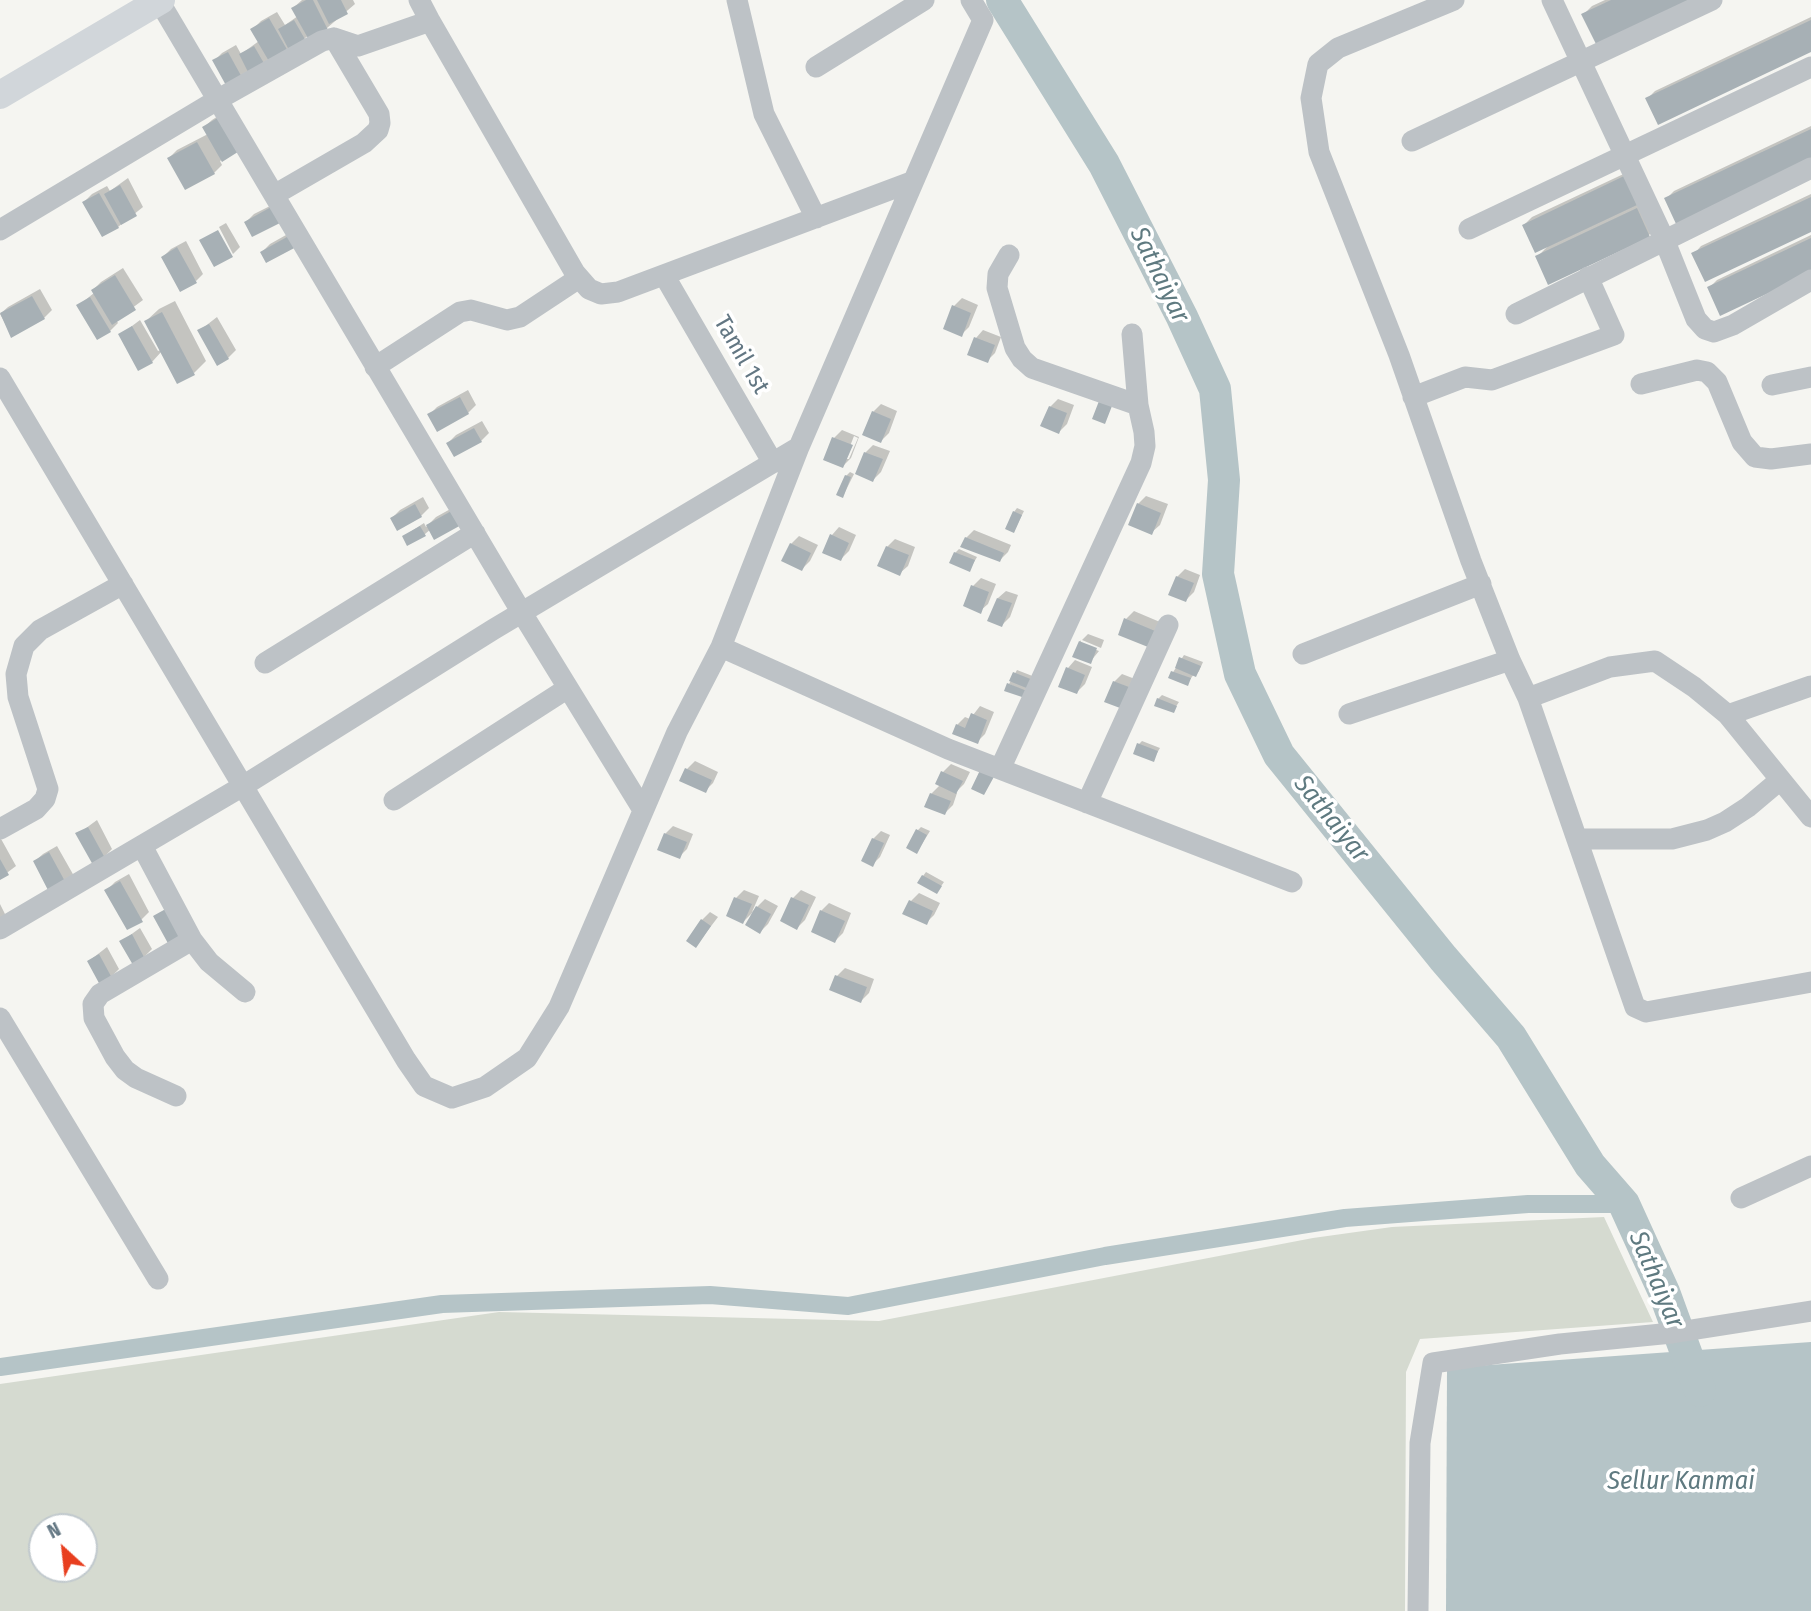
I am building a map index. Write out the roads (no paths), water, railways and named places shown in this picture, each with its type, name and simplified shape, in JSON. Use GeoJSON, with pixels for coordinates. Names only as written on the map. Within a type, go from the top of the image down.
{"type":"FeatureCollection","features":[{"type":"Feature","properties":{"kind":"street"},"geometry":{"type":"LineString","coordinates":[[0,95],[160,0],[375,367],[643,810]]}},
{"type":"Feature","properties":{"kind":"street"},"geometry":{"type":"LineString","coordinates":[[419,0],[579,278],[589,289],[601,294],[618,292],[911,182]]}},
{"type":"Feature","properties":{"kind":"street"},"geometry":{"type":"LineString","coordinates":[[737,0],[764,114],[816,218]]}},
{"type":"Feature","properties":{"kind":"street"},"geometry":{"type":"LineString","coordinates":[[816,67],[924,0]]}},
{"type":"Feature","properties":{"kind":"street"},"geometry":{"type":"LineString","coordinates":[[1,381],[406,1060],[425,1086],[452,1098],[485,1087],[527,1058],[559,1007],[677,732],[721,648],[799,447],[983,20],[971,0]]}},
{"type":"Feature","properties":{"kind":"street"},"geometry":{"type":"LineString","coordinates":[[1454,0],[1338,48],[1318,64],[1311,98],[1319,152],[1510,660],[1528,698],[1634,1007],[1646,1012],[1811,982]]}},
{"type":"Feature","properties":{"kind":"street"},"geometry":{"type":"LineString","coordinates":[[1552,0],[1664,239],[1696,319],[1705,329],[1714,332],[1733,325],[1811,280]]}},
{"type":"Feature","properties":{"kind":"street"},"geometry":{"type":"LineString","coordinates":[[1412,141],[1712,0]]}},
{"type":"Feature","properties":{"kind":"street"},"geometry":{"type":"LineString","coordinates":[[0,230],[303,50],[334,38],[358,46],[430,21]]}},
{"type":"Feature","properties":{"kind":"street"},"geometry":{"type":"LineString","coordinates":[[274,195],[363,143],[378,130],[379,114],[334,38]]}},
{"type":"Feature","properties":{"kind":"street"},"geometry":{"type":"LineString","coordinates":[[1469,229],[1811,67]]}},
{"type":"Feature","properties":{"kind":"street"},"geometry":{"type":"LineString","coordinates":[[1516,314],[1811,168]]}},
{"type":"Feature","properties":{"kind":"street"},"geometry":{"type":"LineString","coordinates":[[1009,256],[998,274],[997,288],[1015,348],[1022,359],[1032,368],[1138,405]]}},
{"type":"Feature","properties":{"kind":"street","name":"Tamil 1st"},"geometry":{"type":"LineString","coordinates":[[664,275],[773,463]]}},
{"type":"Feature","properties":{"kind":"street"},"geometry":{"type":"LineString","coordinates":[[1413,397],[1465,377],[1492,380],[1614,335],[1588,277]]}},
{"type":"Feature","properties":{"kind":"street"},"geometry":{"type":"LineString","coordinates":[[375,367],[460,312],[471,310],[507,320],[520,317],[579,278]]}},
{"type":"Feature","properties":{"kind":"street"},"geometry":{"type":"LineString","coordinates":[[1000,769],[1141,463],[1145,446],[1138,405],[1132,334]]}},
{"type":"Feature","properties":{"kind":"street"},"geometry":{"type":"LineString","coordinates":[[1641,384],[1697,370],[1707,372],[1717,382],[1742,442],[1755,457],[1771,460],[1811,454]]}},
{"type":"Feature","properties":{"kind":"street"},"geometry":{"type":"LineString","coordinates":[[1772,385],[1811,377]]}},
{"type":"Feature","properties":{"kind":"street"},"geometry":{"type":"LineString","coordinates":[[0,929],[243,786],[522,612],[799,447]]}},
{"type":"Feature","properties":{"kind":"street"},"geometry":{"type":"LineString","coordinates":[[265,663],[474,533]]}},
{"type":"Feature","properties":{"kind":"street"},"geometry":{"type":"LineString","coordinates":[[0,829],[36,809],[45,799],[48,789],[18,697],[16,674],[24,646],[40,630],[123,584]]}},
{"type":"Feature","properties":{"kind":"street"},"geometry":{"type":"LineString","coordinates":[[1303,654],[1481,584]]}},
{"type":"Feature","properties":{"kind":"street"},"geometry":{"type":"LineString","coordinates":[[1087,803],[1168,625]]}},
{"type":"Feature","properties":{"kind":"street"},"geometry":{"type":"LineString","coordinates":[[721,648],[836,701],[1000,769],[1292,882]]}},
{"type":"Feature","properties":{"kind":"street"},"geometry":{"type":"LineString","coordinates":[[1349,714],[1510,660]]}},
{"type":"Feature","properties":{"kind":"street"},"geometry":{"type":"LineString","coordinates":[[1528,698],[1610,667],[1655,661],[1694,687],[1728,715],[1811,817]]}},
{"type":"Feature","properties":{"kind":"street"},"geometry":{"type":"LineString","coordinates":[[1728,715],[1811,686]]}},
{"type":"Feature","properties":{"kind":"street"},"geometry":{"type":"LineString","coordinates":[[394,800],[568,688]]}},
{"type":"Feature","properties":{"kind":"street"},"geometry":{"type":"LineString","coordinates":[[1578,839],[1672,839],[1707,830],[1726,822],[1748,807],[1780,780]]}},
{"type":"Feature","properties":{"kind":"street"},"geometry":{"type":"LineString","coordinates":[[142,846],[192,940],[209,962],[245,992]]}},
{"type":"Feature","properties":{"kind":"street"},"geometry":{"type":"LineString","coordinates":[[176,1096],[136,1078],[125,1070],[94,1018],[93,1004],[100,994],[192,940]]}},
{"type":"Feature","properties":{"kind":"street"},"geometry":{"type":"LineString","coordinates":[[0,1018],[159,1279]]}},
{"type":"Feature","properties":{"kind":"street"},"geometry":{"type":"LineString","coordinates":[[1741,1198],[1811,1166]]}},
{"type":"Feature","properties":{"kind":"street"},"geometry":{"type":"LineString","coordinates":[[1418,1611],[1420,1443],[1433,1363],[1560,1343],[1679,1332],[1811,1311]]}},
{"type":"Feature","properties":{"kind":"water","name":"Sellur Kanmai"},"geometry":{"type":"Polygon","coordinates":[[[1811,1342],[1811,1611],[1446,1611],[1447,1368],[1811,1342]]]}},
{"type":"Feature","properties":{"kind":"waterway","name":"Sathaiyar"},"geometry":{"type":"LineString","coordinates":[[1002,0],[1104,164],[1182,317],[1215,389],[1224,480],[1218,574],[1240,674],[1279,755],[1443,958],[1511,1037],[1590,1165],[1624,1204],[1664,1292],[1700,1391]]}},
{"type":"Feature","properties":{"kind":"waterway"},"geometry":{"type":"LineString","coordinates":[[0,1367],[442,1304],[710,1295],[848,1306],[1105,1256],[1345,1218],[1528,1204],[1624,1204]]}}]}
